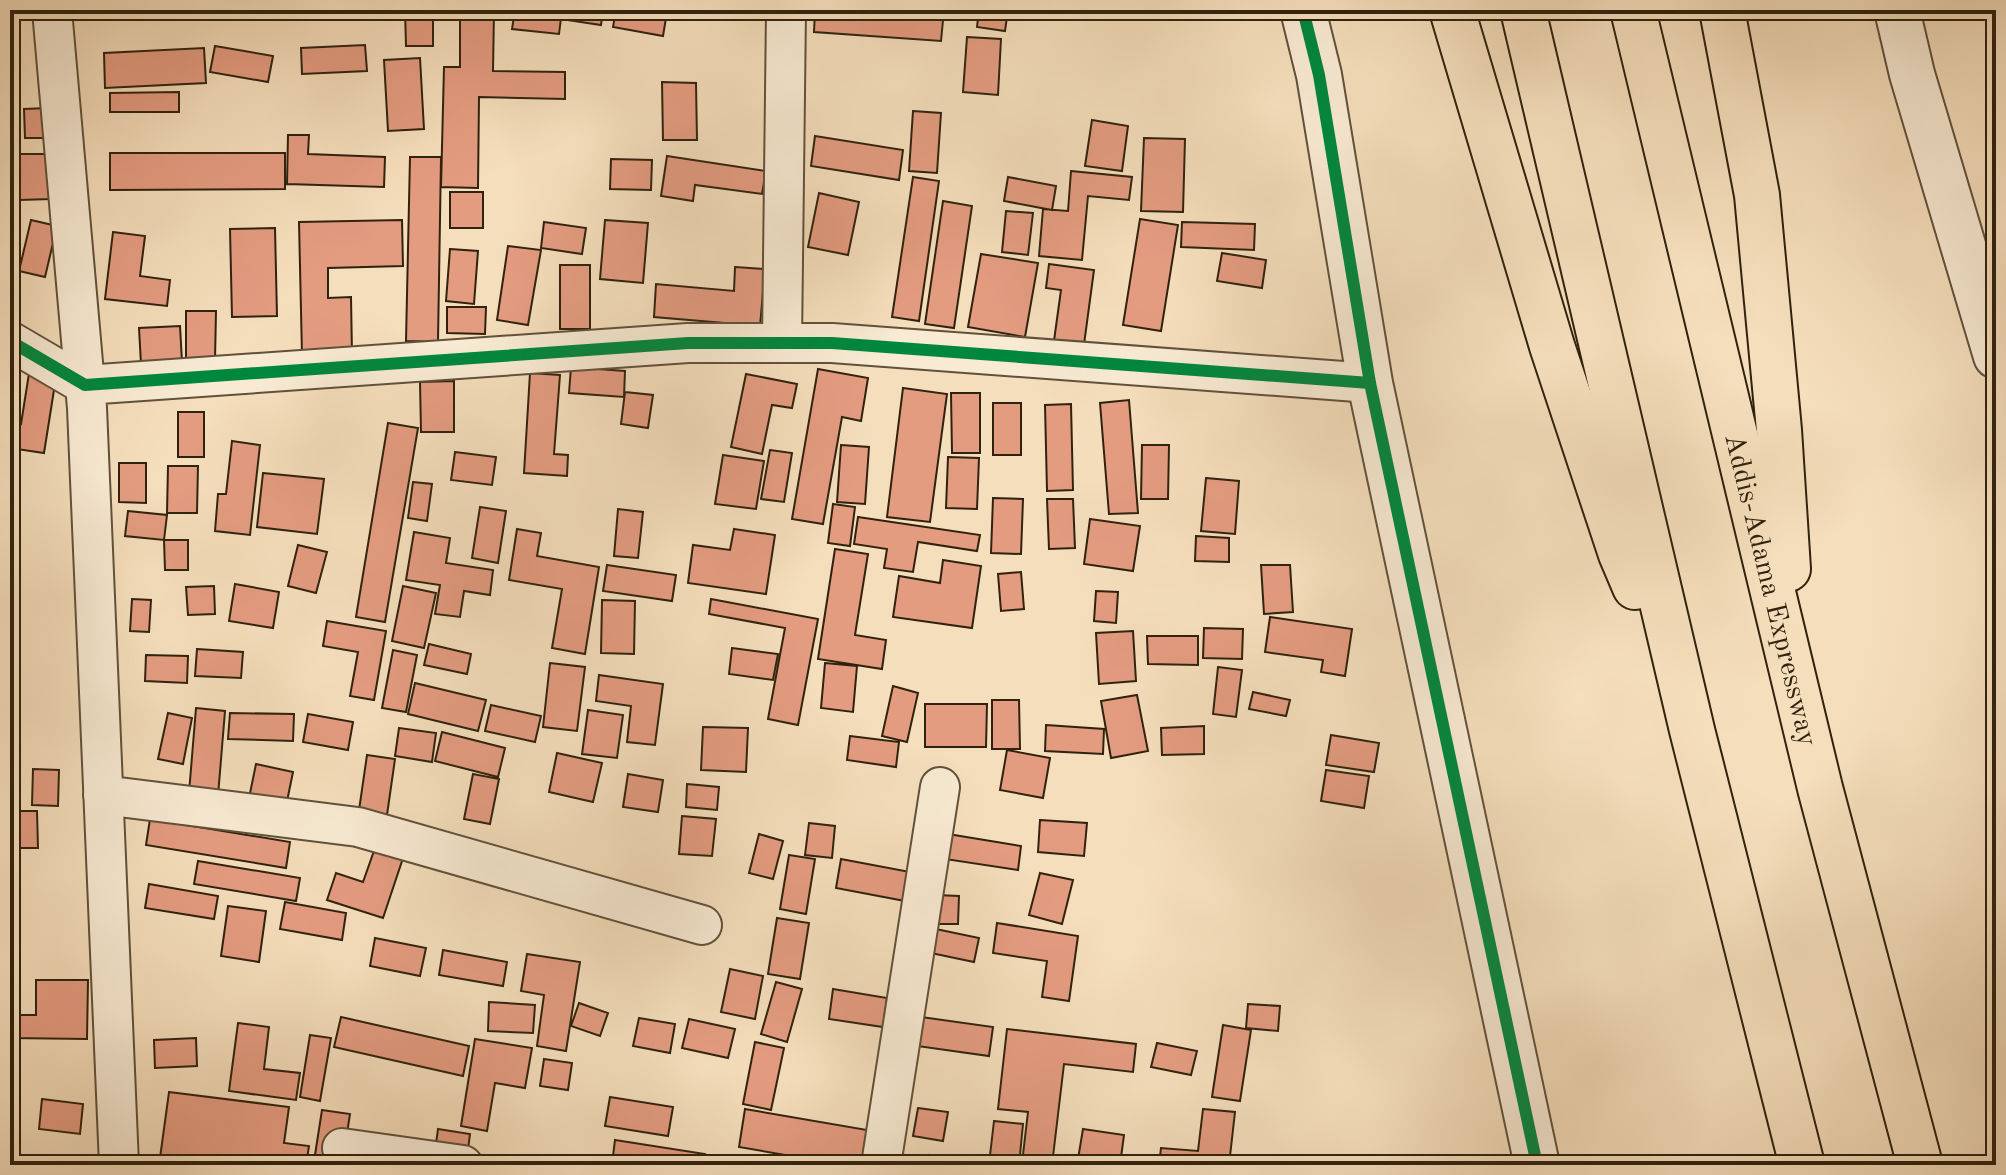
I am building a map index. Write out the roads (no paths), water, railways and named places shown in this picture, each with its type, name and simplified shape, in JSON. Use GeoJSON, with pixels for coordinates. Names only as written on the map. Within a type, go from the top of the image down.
{"type":"FeatureCollection","features":[{"type":"Feature","properties":{"kind":"highway"},"geometry":{"type":"LineString","coordinates":[[1452,10],[1552,346],[1616,540],[1692,730]]}},
{"type":"Feature","properties":{"kind":"highway"},"geometry":{"type":"LineString","coordinates":[[1523,10],[1692,730],[1802,1165]]}},
{"type":"Feature","properties":{"kind":"highway","name":"Addis-Adama Expressway"},"geometry":{"type":"LineString","coordinates":[[1633,10],[1797,695],[1920,1165]]}},
{"type":"Feature","properties":{"kind":"highway"},"geometry":{"type":"LineString","coordinates":[[1722,10],[1757,195],[1779,430],[1797,695]]}},
{"type":"Feature","properties":{"kind":"street"},"geometry":{"type":"LineString","coordinates":[[52,10],[85,385],[119,1165]]}},
{"type":"Feature","properties":{"kind":"street"},"geometry":{"type":"LineString","coordinates":[[782,343],[786,10]]}},
{"type":"Feature","properties":{"kind":"street"},"geometry":{"type":"LineString","coordinates":[[1303,10],[1319,75],[1370,383],[1537,1165]]}},
{"type":"Feature","properties":{"kind":"street"},"geometry":{"type":"LineString","coordinates":[[1897,10],[1912,74],[1996,356]]}},
{"type":"Feature","properties":{"kind":"street"},"geometry":{"type":"LineString","coordinates":[[10,341],[85,385],[688,343],[832,343],[1370,383]]}},
{"type":"Feature","properties":{"kind":"street"},"geometry":{"type":"LineString","coordinates":[[881,1165],[940,787]]}},
{"type":"Feature","properties":{"kind":"street"},"geometry":{"type":"LineString","coordinates":[[103,795],[358,827],[702,925]]}},
{"type":"Feature","properties":{"kind":"street"},"geometry":{"type":"LineString","coordinates":[[342,1148],[463,1165]]}}]}
